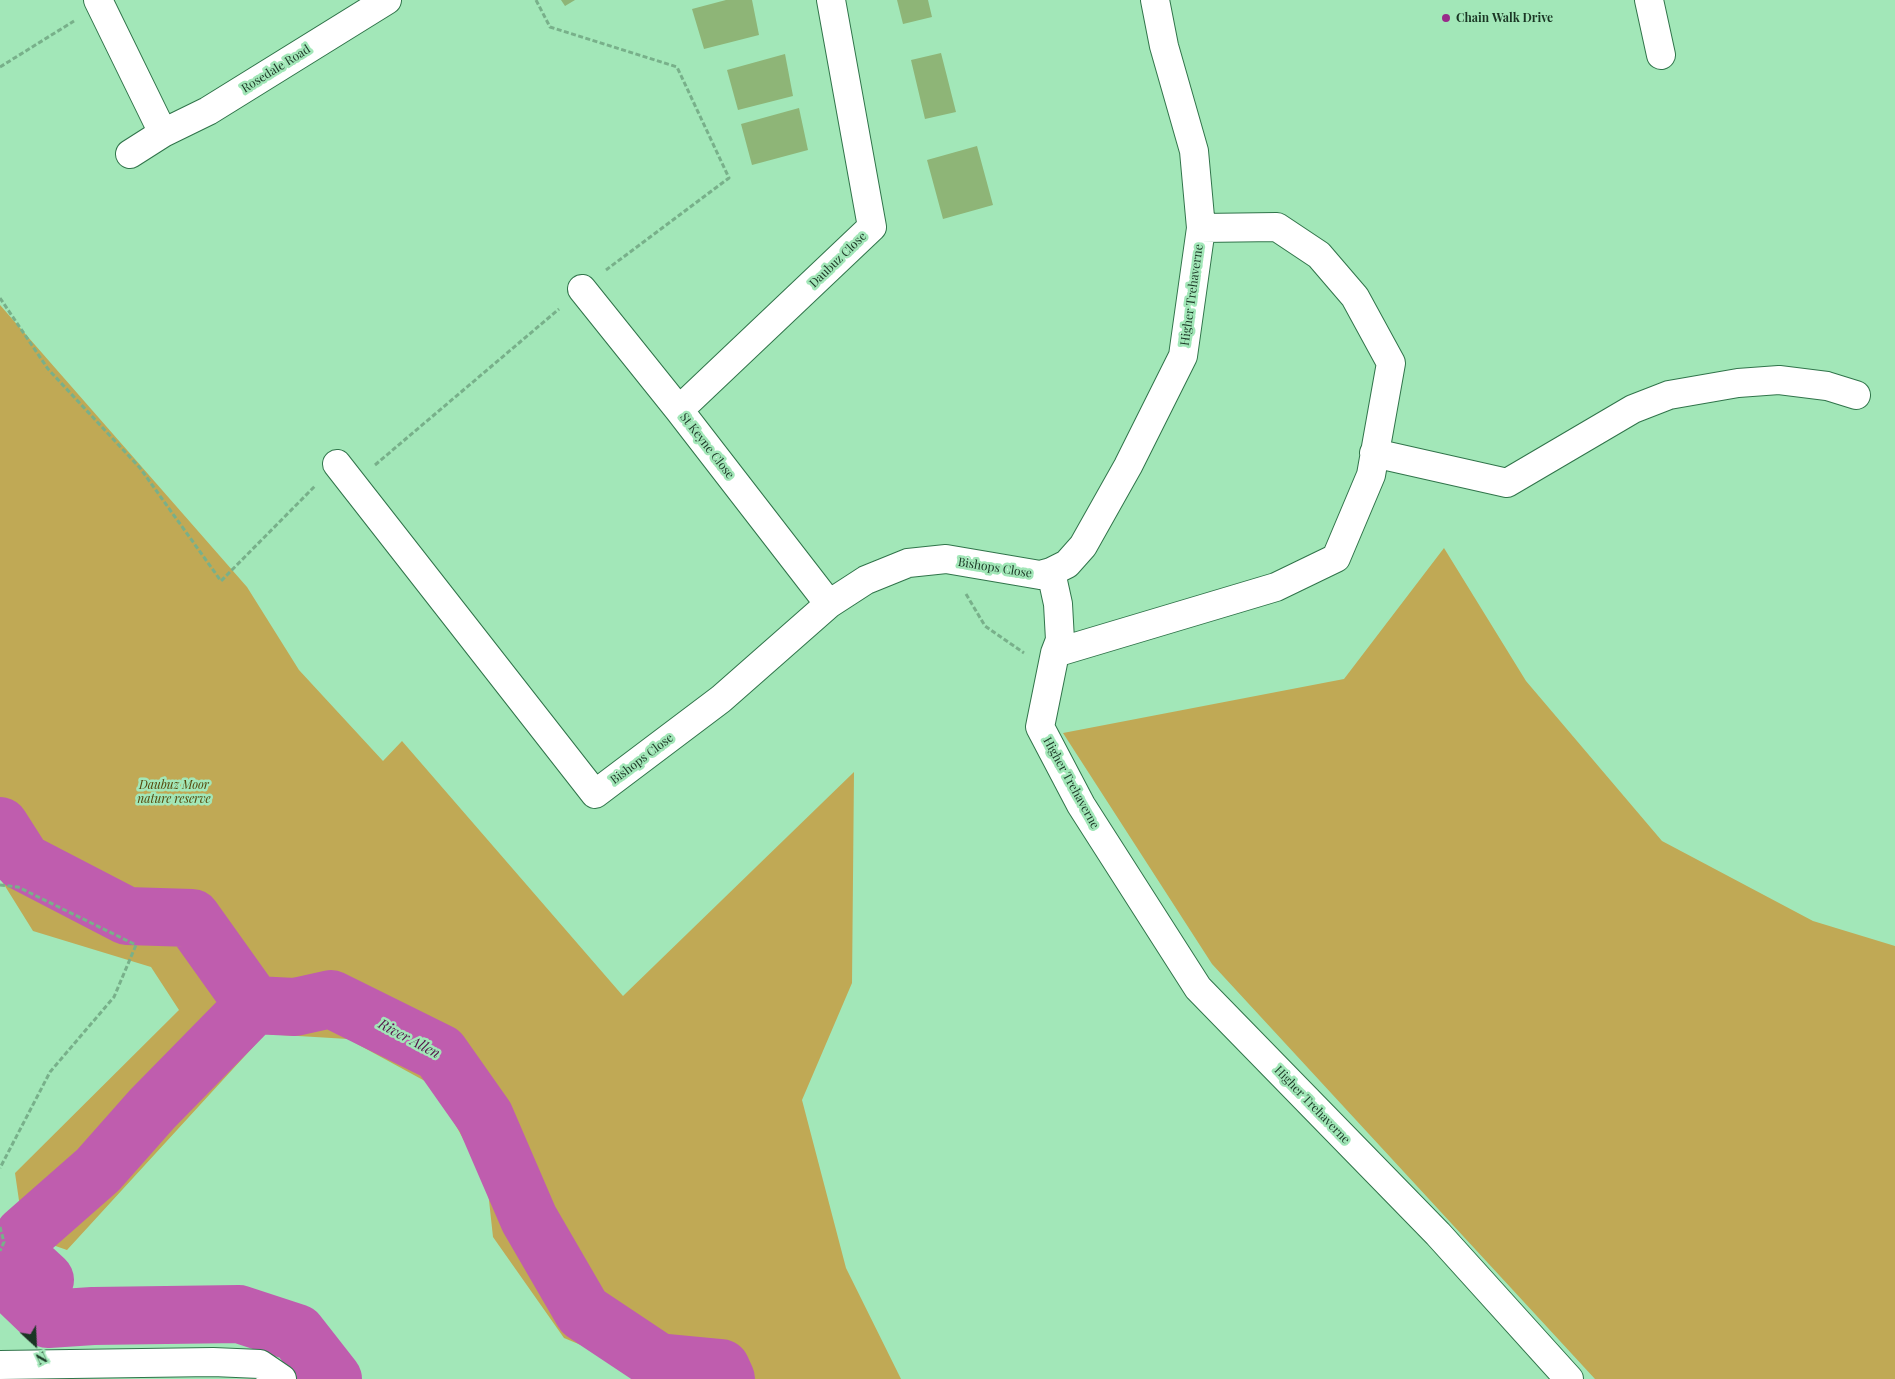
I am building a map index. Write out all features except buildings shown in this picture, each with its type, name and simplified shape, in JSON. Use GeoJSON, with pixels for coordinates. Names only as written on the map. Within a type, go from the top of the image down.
{"type":"FeatureCollection","features":[{"type":"Feature","properties":{"kind":"street","name":"Rosedale Road"},"geometry":{"type":"LineString","coordinates":[[130,154],[163,133],[208,111],[387,0]]}},
{"type":"Feature","properties":{"kind":"street","name":"Daubuz Close"},"geometry":{"type":"LineString","coordinates":[[680,410],[872,227],[831,0]]}},
{"type":"Feature","properties":{"kind":"street","name":"Higher Trehaverne"},"geometry":{"type":"LineString","coordinates":[[1155,0],[1164,46],[1194,150],[1201,228],[1183,356],[1128,466],[1083,546],[1067,564],[1051,572],[1058,604],[1060,640],[1055,653],[1040,727],[1080,805],[1198,988],[1438,1234],[1569,1379]]}},
{"type":"Feature","properties":{"kind":"street"},"geometry":{"type":"LineString","coordinates":[[1648,0],[1661,55]]}},
{"type":"Feature","properties":{"kind":"street"},"geometry":{"type":"LineString","coordinates":[[99,2],[163,133]]}},
{"type":"Feature","properties":{"kind":"street"},"geometry":{"type":"LineString","coordinates":[[1055,653],[1276,587],[1336,558],[1371,474],[1390,363],[1355,297],[1319,255],[1277,227],[1201,228]]}},
{"type":"Feature","properties":{"kind":"street","name":"St Keyne Close"},"geometry":{"type":"LineString","coordinates":[[582,289],[680,410],[829,604]]}},
{"type":"Feature","properties":{"kind":"street"},"geometry":{"type":"LineString","coordinates":[[1374,453],[1507,483],[1633,409],[1669,396],[1738,383],[1779,380],[1827,386],[1856,395]]}},
{"type":"Feature","properties":{"kind":"street","name":"Bishops Close"},"geometry":{"type":"LineString","coordinates":[[345,474],[594,794],[721,699],[829,604],[866,580],[908,563],[946,559],[1040,575],[1051,572]]}},
{"type":"Feature","properties":{"kind":"street"},"geometry":{"type":"LineString","coordinates":[[0,1365],[213,1362],[260,1364],[282,1379]]}},
{"type":"Feature","properties":{"kind":"path"},"geometry":{"type":"LineString","coordinates":[[0,298],[48,369],[140,468],[221,581],[345,474],[582,289],[729,178],[677,67],[550,27],[536,0]]}},
{"type":"Feature","properties":{"kind":"path"},"geometry":{"type":"LineString","coordinates":[[0,67],[99,2]]}},
{"type":"Feature","properties":{"kind":"path"},"geometry":{"type":"LineString","coordinates":[[946,559],[985,626],[1027,655],[1055,653]]}},
{"type":"Feature","properties":{"kind":"path"},"geometry":{"type":"LineString","coordinates":[[0,885],[18,887],[136,945],[114,998],[50,1072],[0,1168]]}},
{"type":"Feature","properties":{"kind":"path"},"geometry":{"type":"LineString","coordinates":[[0,1227],[4,1242],[0,1251]]}},
{"type":"Feature","properties":{"kind":"green space","name":"Daubuz Moor nature reserve"},"geometry":{"type":"Polygon","coordinates":[[[0,305],[247,587],[299,670],[383,761],[402,741],[623,996],[854,772],[852,983],[802,1100],[846,1268],[901,1379],[663,1379],[564,1338],[493,1237],[487,1182],[434,1086],[348,1039],[265,1034],[67,1250],[24,1235],[15,1173],[179,1010],[151,967],[33,931],[0,878],[0,305]]]}},
{"type":"Feature","properties":{"kind":"green space"},"geometry":{"type":"Polygon","coordinates":[[[1444,548],[1526,681],[1662,841],[1813,921],[1895,946],[1895,1379],[1595,1379],[1212,964],[1063,733],[1344,679],[1444,548]]]}},
{"type":"Feature","properties":{"kind":"waterway","name":"River Allen"},"geometry":{"type":"LineString","coordinates":[[0,826],[23,862],[127,916],[192,918],[254,1005],[295,1007],[331,999],[440,1053],[485,1117],[529,1219],[583,1312],[658,1362],[721,1368],[726,1379]]}},
{"type":"Feature","properties":{"kind":"waterway"},"geometry":{"type":"LineString","coordinates":[[27,1299],[45,1280],[19,1256],[24,1235],[98,1170],[152,1109],[254,1005]]}},
{"type":"Feature","properties":{"kind":"waterway"},"geometry":{"type":"LineString","coordinates":[[3,1276],[48,1319],[93,1316],[239,1314],[297,1333],[333,1379]]}},
{"type":"Feature","properties":{"kind":"place","name":"Chain Walk Drive"},"geometry":{"type":"Point","coordinates":[1446,18]}}]}
